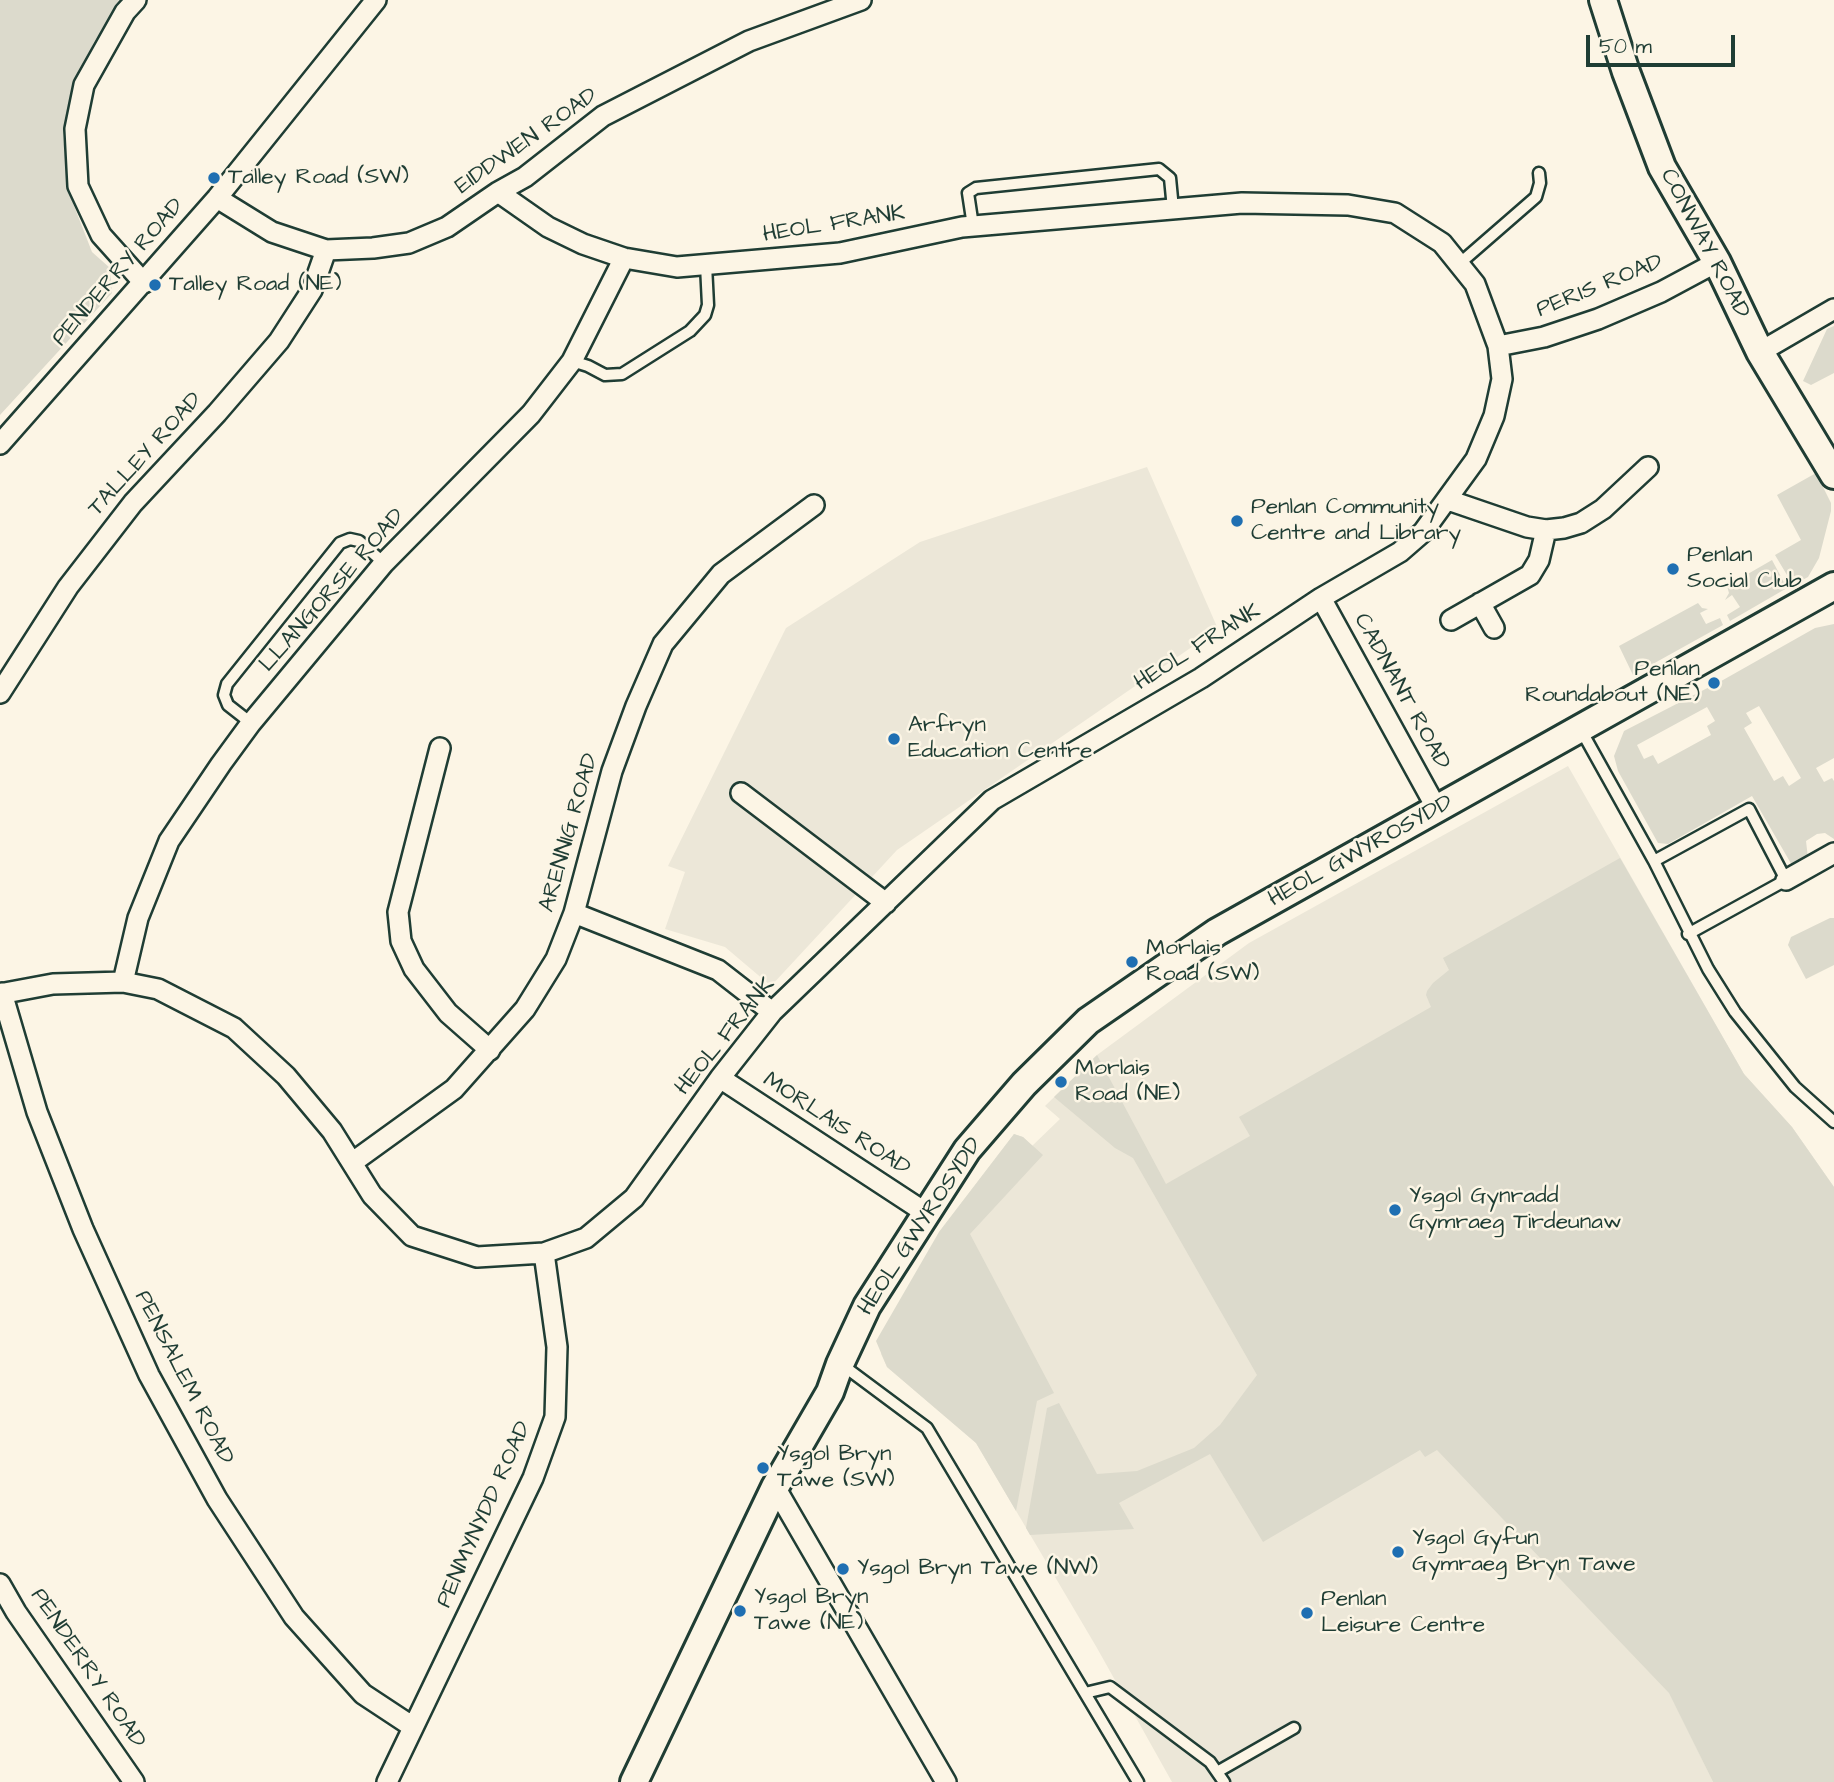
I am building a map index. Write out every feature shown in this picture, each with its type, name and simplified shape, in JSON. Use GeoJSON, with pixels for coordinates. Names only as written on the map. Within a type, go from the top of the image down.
{"type":"FeatureCollection","features":[{"type":"Feature","properties":{"kind":"street"},"geometry":{"type":"LineString","coordinates":[[136,0],[125,12],[84,85],[75,129],[78,186],[101,235],[144,283]]}},
{"type":"Feature","properties":{"kind":"street","name":"PENDERRY ROAD"},"geometry":{"type":"LineString","coordinates":[[0,444],[217,198],[376,0]]}},
{"type":"Feature","properties":{"kind":"street","name":"EIDDWEN ROAD"},"geometry":{"type":"LineString","coordinates":[[217,198],[272,232],[326,250],[409,243],[447,227],[525,177],[603,116],[749,41],[861,0]]}},
{"type":"Feature","properties":{"kind":"street","name":"CONWAY ROAD"},"geometry":{"type":"LineString","coordinates":[[1603,0],[1626,72],[1662,167],[1717,262],[1760,352],[1834,475]]}},
{"type":"Feature","properties":{"kind":"street","name":"HEOL FRANK"},"geometry":{"type":"LineString","coordinates":[[1,994],[53,984],[123,982],[158,989],[234,1028],[286,1076],[332,1131],[372,1195],[412,1236],[477,1257],[544,1253],[586,1238],[634,1198],[720,1078],[772,1012],[992,800],[1200,678],[1321,598],[1401,552],[1423,532],[1476,459],[1494,416],[1502,379],[1498,346],[1475,284],[1442,243],[1395,213],[1348,205],[1242,203],[972,226],[840,253],[677,267],[624,258],[583,244],[548,227],[498,192]]}},
{"type":"Feature","properties":{"kind":"street","name":"TALLEY ROAD"},"geometry":{"type":"LineString","coordinates":[[0,693],[68,587],[133,503],[217,414],[279,341],[313,290],[326,250]]}},
{"type":"Feature","properties":{"kind":"street","name":"LLANGORSE ROAD"},"geometry":{"type":"LineString","coordinates":[[123,982],[138,918],[169,841],[251,723],[384,563],[531,414],[572,361],[624,258]]}},
{"type":"Feature","properties":{"kind":"street","name":"PERIS ROAD"},"geometry":{"type":"LineString","coordinates":[[1498,346],[1544,337],[1598,319],[1661,292],[1717,262]]}},
{"type":"Feature","properties":{"kind":"street"},"geometry":{"type":"LineString","coordinates":[[1760,352],[1834,309]]}},
{"type":"Feature","properties":{"kind":"street"},"geometry":{"type":"LineString","coordinates":[[1448,500],[1527,527],[1546,530],[1581,523],[1603,509],[1648,467]]}},
{"type":"Feature","properties":{"kind":"street","name":"ARENNIG ROAD"},"geometry":{"type":"LineString","coordinates":[[353,1162],[454,1088],[526,1009],[556,959],[574,914],[612,771],[663,644],[721,574],[814,505]]}},
{"type":"Feature","properties":{"kind":"street"},"geometry":{"type":"LineString","coordinates":[[1451,620],[1530,575],[1539,560],[1546,530]]}},
{"type":"Feature","properties":{"kind":"street","name":"HEOL GWYROSYDD"},"geometry":{"type":"LineString","coordinates":[[634,1782],[775,1487],[830,1392],[867,1306],[967,1150],[1024,1084],[1088,1021],[1217,932],[1834,586]]}},
{"type":"Feature","properties":{"kind":"street","name":"CADNANT ROAD"},"geometry":{"type":"LineString","coordinates":[[1321,598],[1437,809]]}},
{"type":"Feature","properties":{"kind":"street"},"geometry":{"type":"LineString","coordinates":[[1480,603],[1494,628]]}},
{"type":"Feature","properties":{"kind":"street"},"geometry":{"type":"LineString","coordinates":[[440,748],[398,912],[401,941],[414,970],[448,1013],[489,1050]]}},
{"type":"Feature","properties":{"kind":"street"},"geometry":{"type":"LineString","coordinates":[[741,793],[886,903]]}},
{"type":"Feature","properties":{"kind":"street"},"geometry":{"type":"LineString","coordinates":[[1786,880],[1834,853]]}},
{"type":"Feature","properties":{"kind":"street"},"geometry":{"type":"LineString","coordinates":[[574,914],[718,970],[772,1012]]}},
{"type":"Feature","properties":{"kind":"street","name":"PENSALEM ROAD"},"geometry":{"type":"LineString","coordinates":[[1,994],[37,1112],[83,1228],[149,1375],[217,1499],[294,1616],[363,1694],[413,1727]]}},
{"type":"Feature","properties":{"kind":"street","name":"MORLAIS ROAD"},"geometry":{"type":"LineString","coordinates":[[720,1078],[926,1213]]}},
{"type":"Feature","properties":{"kind":"street","name":"PENMYNYDD ROAD"},"geometry":{"type":"LineString","coordinates":[[387,1782],[533,1478],[555,1417],[557,1347],[544,1253]]}},
{"type":"Feature","properties":{"kind":"street"},"geometry":{"type":"LineString","coordinates":[[775,1487],[946,1782]]}},
{"type":"Feature","properties":{"kind":"street","name":"PENDERRY ROAD"},"geometry":{"type":"LineString","coordinates":[[0,1584],[16,1612],[134,1782]]}},
{"type":"Feature","properties":{"kind":"lane"},"geometry":{"type":"LineString","coordinates":[[972,226],[968,193],[976,188],[1159,169],[1170,178],[1173,209]]}},
{"type":"Feature","properties":{"kind":"lane"},"geometry":{"type":"LineString","coordinates":[[1459,264],[1536,197],[1540,183],[1539,173]]}},
{"type":"Feature","properties":{"kind":"lane"},"geometry":{"type":"LineString","coordinates":[[572,361],[604,375],[622,374],[690,331],[705,315],[708,305],[706,265]]}},
{"type":"Feature","properties":{"kind":"lane"},"geometry":{"type":"LineString","coordinates":[[251,723],[228,705],[224,695],[227,684],[340,543],[350,539],[359,541],[384,563]]}},
{"type":"Feature","properties":{"kind":"lane"},"geometry":{"type":"LineString","coordinates":[[1581,730],[1654,861],[1688,934],[1735,1012],[1795,1087],[1834,1122]]}},
{"type":"Feature","properties":{"kind":"lane"},"geometry":{"type":"LineString","coordinates":[[1654,861],[1749,809],[1786,880],[1688,934]]}},
{"type":"Feature","properties":{"kind":"lane"},"geometry":{"type":"LineString","coordinates":[[840,1364],[927,1428],[1138,1782]]}},
{"type":"Feature","properties":{"kind":"lane"},"geometry":{"type":"LineString","coordinates":[[1085,1693],[1114,1685],[1210,1762],[1224,1782]]}},
{"type":"Feature","properties":{"kind":"lane"},"geometry":{"type":"LineString","coordinates":[[1217,1772],[1294,1728]]}},
{"type":"Feature","properties":{"kind":"shaded area"},"geometry":{"type":"Polygon","coordinates":[[[0,0],[123,0],[94,42],[71,94],[63,135],[69,193],[92,252],[110,268],[112,293],[0,415],[0,0]]]}},
{"type":"Feature","properties":{"kind":"shaded area"},"geometry":{"type":"Polygon","coordinates":[[[1834,326],[1834,373],[1811,385],[1803,381],[1827,329],[1834,326]]]}},
{"type":"Feature","properties":{"kind":"shaded area","name":"Arfryn Education Centre"},"geometry":{"type":"Polygon","coordinates":[[[1147,467],[1218,629],[897,850],[771,986],[725,947],[665,929],[685,872],[668,866],[786,628],[920,542],[1147,467]]]}},
{"type":"Feature","properties":{"kind":"shaded area"},"geometry":{"type":"Polygon","coordinates":[[[1816,473],[1831,503],[1831,511],[1819,558],[1808,577],[1793,585],[1775,555],[1801,540],[1777,495],[1816,473]]]}},
{"type":"Feature","properties":{"kind":"shaded area"},"geometry":{"type":"Polygon","coordinates":[[[1772,560],[1787,588],[1730,621],[1727,615],[1740,607],[1732,595],[1725,600],[1729,593],[1727,586],[1772,560]]]}},
{"type":"Feature","properties":{"kind":"shaded area"},"geometry":{"type":"Polygon","coordinates":[[[1698,603],[1702,608],[1708,609],[1700,613],[1706,624],[1720,618],[1723,625],[1633,675],[1619,646],[1698,603]]]}},
{"type":"Feature","properties":{"kind":"shaded area"},"geometry":{"type":"Polygon","coordinates":[[[1834,624],[1834,758],[1816,768],[1824,782],[1832,778],[1834,781],[1834,839],[1825,833],[1817,834],[1806,841],[1808,858],[1793,867],[1752,796],[1668,844],[1658,843],[1618,771],[1614,756],[1624,731],[1723,680],[1815,628],[1834,624]],[[1759,706],[1746,713],[1752,723],[1744,728],[1774,781],[1783,776],[1789,786],[1801,778],[1759,706]],[[1707,707],[1637,745],[1644,759],[1653,755],[1658,764],[1711,735],[1707,726],[1715,721],[1707,707]]]}},
{"type":"Feature","properties":{"kind":"shaded area","name":"Ysgol Gynradd Gymraeg Tirdeunaw"},"geometry":{"type":"Polygon","coordinates":[[[1568,766],[1744,1074],[1792,1127],[1834,1187],[1670,1693],[1713,1782],[1172,1782],[1097,1648],[976,1443],[887,1367],[881,1354],[939,1232],[1014,1134],[1023,1137],[1032,1146],[1060,1119],[1045,1106],[1097,1055],[1249,943],[1568,766]]]}},
{"type":"Feature","properties":{"kind":"shaded area","name":"Ysgol Gynradd Gymraeg Tirdeunaw"},"geometry":{"type":"Polygon","coordinates":[[[1620,858],[1744,1074],[1792,1127],[1834,1187],[1834,1782],[1713,1782],[1669,1693],[1437,1450],[1425,1457],[1420,1450],[1263,1542],[1210,1454],[1119,1503],[1134,1529],[1030,1535],[1026,1528],[1047,1408],[1059,1403],[1097,1474],[1137,1471],[1194,1448],[1220,1425],[1257,1375],[1133,1158],[1115,1148],[1054,1097],[1097,1055],[1166,1184],[1250,1136],[1239,1117],[1431,1007],[1427,991],[1449,970],[1443,958],[1620,858]]]}},
{"type":"Feature","properties":{"kind":"shaded area"},"geometry":{"type":"Polygon","coordinates":[[[1834,918],[1834,965],[1806,979],[1788,945],[1791,937],[1834,918]]]}},
{"type":"Feature","properties":{"kind":"shaded area"},"geometry":{"type":"Polygon","coordinates":[[[1014,1134],[1023,1137],[1043,1155],[970,1234],[1054,1393],[1037,1401],[1016,1511],[976,1443],[887,1367],[876,1341],[939,1232],[1014,1134]]]}},
{"type":"Feature","properties":{"kind":"place","name":"Talley Road (SW)"},"geometry":{"type":"Point","coordinates":[214,178]}},
{"type":"Feature","properties":{"kind":"place","name":"Talley Road (NE)"},"geometry":{"type":"Point","coordinates":[155,285]}},
{"type":"Feature","properties":{"kind":"place","name":"Penlan Community Centre and Library"},"geometry":{"type":"Point","coordinates":[1237,521]}},
{"type":"Feature","properties":{"kind":"place","name":"Penlan Social Club"},"geometry":{"type":"Point","coordinates":[1673,569]}},
{"type":"Feature","properties":{"kind":"place","name":"Penlan Roundabout (NE)"},"geometry":{"type":"Point","coordinates":[1714,683]}},
{"type":"Feature","properties":{"kind":"place","name":"Arfryn Education Centre"},"geometry":{"type":"Point","coordinates":[894,739]}},
{"type":"Feature","properties":{"kind":"place","name":"Morlais Road (SW)"},"geometry":{"type":"Point","coordinates":[1132,962]}},
{"type":"Feature","properties":{"kind":"place","name":"Morlais Road (NE)"},"geometry":{"type":"Point","coordinates":[1061,1082]}},
{"type":"Feature","properties":{"kind":"place","name":"Ysgol Gynradd Gymraeg Tirdeunaw"},"geometry":{"type":"Point","coordinates":[1395,1210]}},
{"type":"Feature","properties":{"kind":"place","name":"Ysgol Bryn Tawe (SW)"},"geometry":{"type":"Point","coordinates":[763,1468]}},
{"type":"Feature","properties":{"kind":"place","name":"Ysgol Gyfun Gymraeg Bryn Tawe"},"geometry":{"type":"Point","coordinates":[1398,1552]}},
{"type":"Feature","properties":{"kind":"place","name":"Ysgol Bryn Tawe (NW)"},"geometry":{"type":"Point","coordinates":[843,1569]}},
{"type":"Feature","properties":{"kind":"place","name":"Ysgol Bryn Tawe (NE)"},"geometry":{"type":"Point","coordinates":[740,1611]}},
{"type":"Feature","properties":{"kind":"place","name":"Penlan Leisure Centre"},"geometry":{"type":"Point","coordinates":[1307,1613]}}]}
